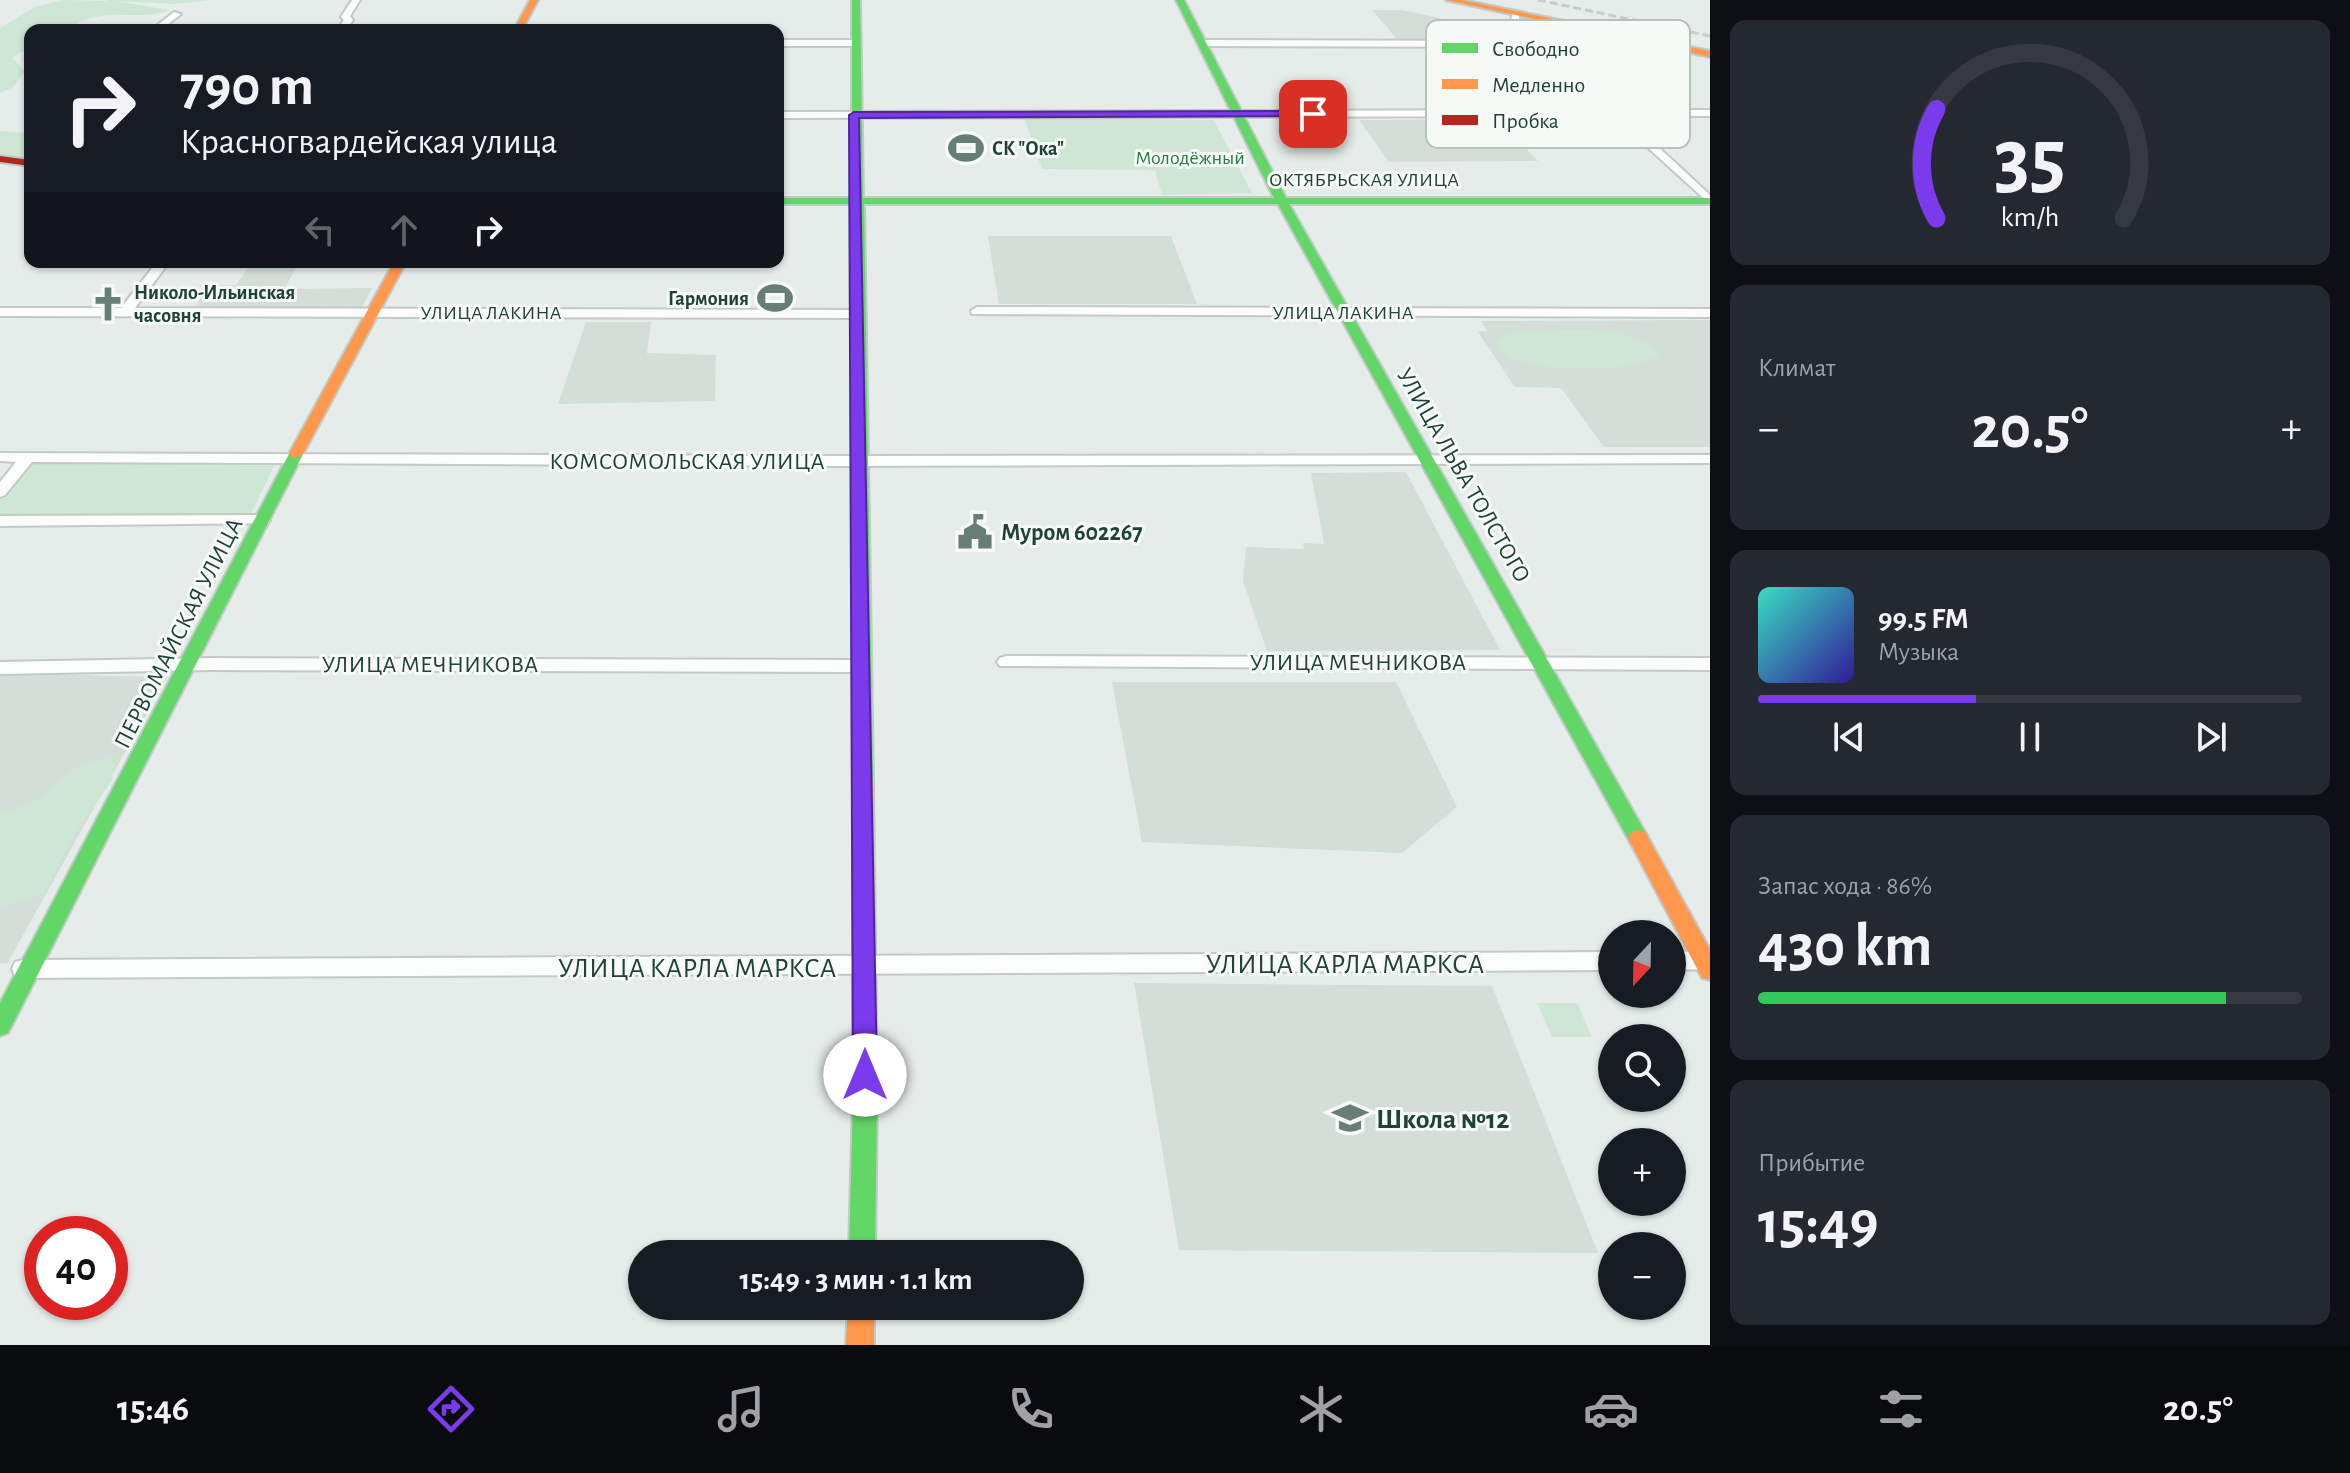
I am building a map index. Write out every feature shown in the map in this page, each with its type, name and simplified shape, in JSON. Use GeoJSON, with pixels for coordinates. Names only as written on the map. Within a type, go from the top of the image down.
{"type":"FeatureCollection","features":[{"type":"Feature","properties":{"kind":"street"},"geometry":{"type":"LineString","coordinates":[[346,24],[349,20],[345,17],[356,0]]}},
{"type":"Feature","properties":{"kind":"street"},"geometry":{"type":"LineString","coordinates":[[521,24],[534,0]]}},
{"type":"Feature","properties":{"kind":"street"},"geometry":{"type":"LineString","coordinates":[[856,0],[854,115],[864,965],[862,1240]]}},
{"type":"Feature","properties":{"kind":"street","name":"УЛИЦА ЛЬВА ТОЛСТОГО"},"geometry":{"type":"LineString","coordinates":[[1180,0],[1343,312],[1543,663],[1708,964]]}},
{"type":"Feature","properties":{"kind":"street"},"geometry":{"type":"LineString","coordinates":[[1450,0],[1545,20]]}},
{"type":"Feature","properties":{"kind":"street"},"geometry":{"type":"LineString","coordinates":[[163,24],[177,14]]}},
{"type":"Feature","properties":{"kind":"street"},"geometry":{"type":"LineString","coordinates":[[1515,20],[1516,14]]}},
{"type":"Feature","properties":{"kind":"street"},"geometry":{"type":"LineString","coordinates":[[784,43],[854,43]]}},
{"type":"Feature","properties":{"kind":"street"},"geometry":{"type":"LineString","coordinates":[[1204,43],[1426,44]]}},
{"type":"Feature","properties":{"kind":"street"},"geometry":{"type":"LineString","coordinates":[[1690,50],[1710,54]]}},
{"type":"Feature","properties":{"kind":"street"},"geometry":{"type":"LineString","coordinates":[[784,115],[1426,114]]}},
{"type":"Feature","properties":{"kind":"street"},"geometry":{"type":"LineString","coordinates":[[1652,148],[1710,201]]}},
{"type":"Feature","properties":{"kind":"street"},"geometry":{"type":"LineString","coordinates":[[0,159],[24,162]]}},
{"type":"Feature","properties":{"kind":"street","name":"ОКТЯБРЬСКАЯ УЛИЦА"},"geometry":{"type":"LineString","coordinates":[[784,201],[1710,201]]}},
{"type":"Feature","properties":{"kind":"street"},"geometry":{"type":"LineString","coordinates":[[126,311],[158,268]]}},
{"type":"Feature","properties":{"kind":"street","name":"ПЕРВОМАЙСКАЯ УЛИЦА"},"geometry":{"type":"LineString","coordinates":[[0,1026],[262,520],[397,268]]}},
{"type":"Feature","properties":{"kind":"street","name":"УЛИЦА ЛАКИНА"},"geometry":{"type":"LineString","coordinates":[[977,311],[1710,313]]}},
{"type":"Feature","properties":{"kind":"street","name":"УЛИЦА ЛАКИНА"},"geometry":{"type":"LineString","coordinates":[[0,312],[857,314]]}},
{"type":"Feature","properties":{"kind":"street","name":"КОМСОМОЛЬСКАЯ УЛИЦА"},"geometry":{"type":"LineString","coordinates":[[0,457],[1429,462],[1710,459]]}},
{"type":"Feature","properties":{"kind":"street"},"geometry":{"type":"LineString","coordinates":[[0,492],[28,457]]}},
{"type":"Feature","properties":{"kind":"street"},"geometry":{"type":"LineString","coordinates":[[0,521],[262,520]]}},
{"type":"Feature","properties":{"kind":"street","name":"УЛИЦА МЕЧНИКОВА"},"geometry":{"type":"LineString","coordinates":[[1006,662],[1710,664]]}},
{"type":"Feature","properties":{"kind":"street","name":"УЛИЦА МЕЧНИКОВА"},"geometry":{"type":"LineString","coordinates":[[0,668],[188,665],[860,666]]}},
{"type":"Feature","properties":{"kind":"street","name":"УЛИЦА КАРЛА МАРКСА"},"geometry":{"type":"LineString","coordinates":[[27,969],[1598,961]]}},
{"type":"Feature","properties":{"kind":"street"},"geometry":{"type":"LineString","coordinates":[[1686,962],[1708,964]]}},
{"type":"Feature","properties":{"kind":"street"},"geometry":{"type":"LineString","coordinates":[[860,1345],[861,1320]]}},
{"type":"Feature","properties":{"kind":"shaded area"},"geometry":{"type":"Polygon","coordinates":[[[1372,10],[1402,10],[1448,20],[1426,20],[1426,40],[1398,40],[1372,10]]]}},
{"type":"Feature","properties":{"kind":"shaded area"},"geometry":{"type":"Polygon","coordinates":[[[1359,120],[1426,120],[1426,148],[1526,148],[1538,161],[1389,162],[1359,120]]]}},
{"type":"Feature","properties":{"kind":"shaded area"},"geometry":{"type":"Polygon","coordinates":[[[988,236],[1171,236],[1197,304],[999,304],[988,236]]]}},
{"type":"Feature","properties":{"kind":"shaded area"},"geometry":{"type":"Polygon","coordinates":[[[248,268],[296,268],[284,289],[372,288],[362,308],[193,310],[209,286],[236,285],[248,268]]]}},
{"type":"Feature","properties":{"kind":"shaded area"},"geometry":{"type":"Polygon","coordinates":[[[1710,320],[1710,447],[1604,447],[1561,388],[1515,387],[1478,332],[1487,331],[1481,321],[1710,320]]]}},
{"type":"Feature","properties":{"kind":"shaded area"},"geometry":{"type":"Polygon","coordinates":[[[586,322],[651,322],[647,353],[716,355],[715,401],[558,404],[586,322]]]}},
{"type":"Feature","properties":{"kind":"shaded area"},"geometry":{"type":"Polygon","coordinates":[[[1406,472],[1500,650],[1267,651],[1243,581],[1246,547],[1304,549],[1303,543],[1324,544],[1311,473],[1406,472]]]}},
{"type":"Feature","properties":{"kind":"shaded area"},"geometry":{"type":"Polygon","coordinates":[[[0,674],[167,677],[7,964],[0,963],[0,674]]]}},
{"type":"Feature","properties":{"kind":"shaded area"},"geometry":{"type":"Polygon","coordinates":[[[1112,682],[1396,682],[1457,807],[1402,853],[1142,842],[1112,682]]]}},
{"type":"Feature","properties":{"kind":"shaded area","name":"Школа №12"},"geometry":{"type":"Polygon","coordinates":[[[1134,983],[1492,986],[1598,1253],[1179,1250],[1134,983]]]}},
{"type":"Feature","properties":{"kind":"green space"},"geometry":{"type":"Polygon","coordinates":[[[63,0],[210,0],[175,4],[116,1],[170,10],[146,15],[103,16],[77,24],[24,24],[24,52],[12,58],[24,72],[12,88],[0,93],[0,28],[35,7],[63,0]]]}},
{"type":"Feature","properties":{"kind":"green space","name":"Молодёжный"},"geometry":{"type":"Polygon","coordinates":[[[1024,118],[1214,120],[1252,193],[1162,195],[1155,170],[1042,169],[1024,118]]]}},
{"type":"Feature","properties":{"kind":"green space"},"geometry":{"type":"Polygon","coordinates":[[[0,131],[24,133],[24,157],[0,155],[0,131]]]}},
{"type":"Feature","properties":{"kind":"green space"},"geometry":{"type":"Polygon","coordinates":[[[1511,332],[1611,332],[1647,343],[1660,354],[1630,365],[1609,368],[1540,365],[1504,353],[1497,341],[1511,332]]]}},
{"type":"Feature","properties":{"kind":"green space"},"geometry":{"type":"Polygon","coordinates":[[[29,462],[274,466],[250,516],[0,517],[0,498],[29,462]]]}},
{"type":"Feature","properties":{"kind":"green space"},"geometry":{"type":"Polygon","coordinates":[[[109,756],[116,759],[112,780],[73,837],[45,892],[0,909],[0,815],[40,798],[78,766],[109,756]]]}},
{"type":"Feature","properties":{"kind":"green space"},"geometry":{"type":"Polygon","coordinates":[[[1537,1003],[1577,1003],[1592,1037],[1552,1037],[1537,1003]]]}},
{"type":"Feature","properties":{"kind":"railway"},"geometry":{"type":"LineString","coordinates":[[1538,0],[1634,20]]}},
{"type":"Feature","properties":{"kind":"railway"},"geometry":{"type":"LineString","coordinates":[[1690,32],[1710,36]]}},
{"type":"Feature","properties":{"kind":"traffic: fast"},"geometry":{"type":"LineString","coordinates":[[856,0],[863,782]]}},
{"type":"Feature","properties":{"kind":"traffic: fast"},"geometry":{"type":"LineString","coordinates":[[1180,0],[1279,196],[1638,838]]}},
{"type":"Feature","properties":{"kind":"traffic: fast"},"geometry":{"type":"LineString","coordinates":[[784,201],[1710,201]]}},
{"type":"Feature","properties":{"kind":"traffic: fast"},"geometry":{"type":"LineString","coordinates":[[0,1026],[296,454]]}},
{"type":"Feature","properties":{"kind":"traffic: fast"},"geometry":{"type":"LineString","coordinates":[[862,1240],[865,1100]]}},
{"type":"Feature","properties":{"kind":"traffic: slow"},"geometry":{"type":"LineString","coordinates":[[521,24],[534,0]]}},
{"type":"Feature","properties":{"kind":"traffic: slow"},"geometry":{"type":"LineString","coordinates":[[1450,0],[1546,20]]}},
{"type":"Feature","properties":{"kind":"traffic: slow"},"geometry":{"type":"LineString","coordinates":[[1690,50],[1710,54]]}},
{"type":"Feature","properties":{"kind":"traffic: slow"},"geometry":{"type":"LineString","coordinates":[[296,454],[397,268]]}},
{"type":"Feature","properties":{"kind":"traffic: slow"},"geometry":{"type":"LineString","coordinates":[[863,782],[865,1100]]}},
{"type":"Feature","properties":{"kind":"traffic: slow"},"geometry":{"type":"LineString","coordinates":[[1638,838],[1710,971]]}},
{"type":"Feature","properties":{"kind":"traffic: slow"},"geometry":{"type":"LineString","coordinates":[[860,1345],[861,1320]]}},
{"type":"Feature","properties":{"kind":"traffic: jam"},"geometry":{"type":"LineString","coordinates":[[0,159],[24,162]]}},
{"type":"Feature","properties":{"kind":"place","name":"СК \"Ока\""},"geometry":{"type":"Point","coordinates":[966,148]}},
{"type":"Feature","properties":{"kind":"place","name":"Гармония"},"geometry":{"type":"Point","coordinates":[775,298]}},
{"type":"Feature","properties":{"kind":"place","name":"Николо-Ильинская часовня"},"geometry":{"type":"Point","coordinates":[108,304]}},
{"type":"Feature","properties":{"kind":"place","name":"Муром 602267"},"geometry":{"type":"Point","coordinates":[975,532]}},
{"type":"Feature","properties":{"kind":"place","name":"Школа №12"},"geometry":{"type":"Point","coordinates":[1350,1118]}},
{"type":"Feature","properties":{"kind":"route"},"geometry":{"type":"LineString","coordinates":[[865,1075],[854,115],[1313,114]]}}]}
